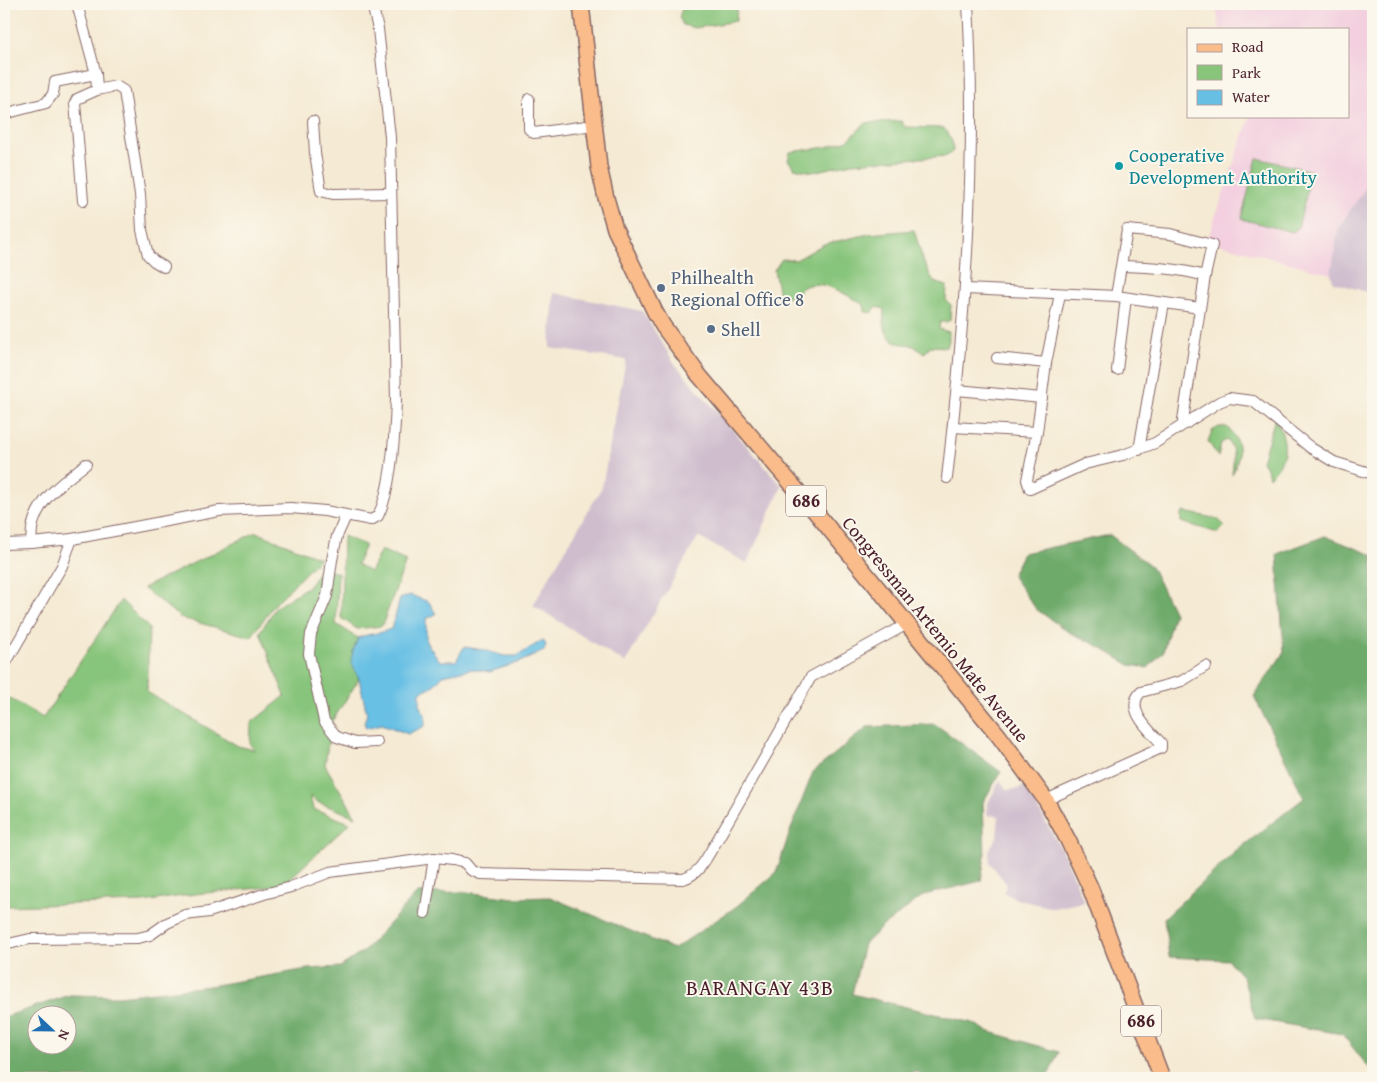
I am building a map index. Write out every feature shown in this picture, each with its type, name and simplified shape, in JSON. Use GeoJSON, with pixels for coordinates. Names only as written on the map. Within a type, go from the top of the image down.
{"type":"FeatureCollection","features":[{"type":"Feature","properties":{"kind":"main road","name":"Congressman Artemio Mate Avenue"},"geometry":{"type":"LineString","coordinates":[[581,4],[599,167],[613,223],[632,268],[663,326],[698,374],[813,509],[1008,747],[1046,800],[1090,886],[1162,1078]]}},
{"type":"Feature","properties":{"kind":"street"},"geometry":{"type":"LineString","coordinates":[[77,4],[96,74],[98,90]]}},
{"type":"Feature","properties":{"kind":"street"},"geometry":{"type":"LineString","coordinates":[[4,544],[72,539],[219,511],[291,508],[325,511],[371,520],[378,516],[387,488],[395,426],[396,400],[388,128],[378,29],[372,4]]}},
{"type":"Feature","properties":{"kind":"street"},"geometry":{"type":"LineString","coordinates":[[947,478],[966,288],[972,160],[972,86],[968,4]]}},
{"type":"Feature","properties":{"kind":"street"},"geometry":{"type":"LineString","coordinates":[[4,114],[46,103],[53,94],[55,82],[96,74]]}},
{"type":"Feature","properties":{"kind":"street"},"geometry":{"type":"LineString","coordinates":[[83,201],[75,103],[78,99],[98,90],[116,86],[124,92],[140,194],[142,230],[148,256],[164,268]]}},
{"type":"Feature","properties":{"kind":"street"},"geometry":{"type":"LineString","coordinates":[[529,99],[529,129],[534,133],[594,126]]}},
{"type":"Feature","properties":{"kind":"street"},"geometry":{"type":"LineString","coordinates":[[313,121],[318,181],[323,193],[391,193]]}},
{"type":"Feature","properties":{"kind":"street"},"geometry":{"type":"LineString","coordinates":[[1117,370],[1122,266],[1127,230],[1170,234],[1212,245],[1205,276],[1183,420],[1187,423]]}},
{"type":"Feature","properties":{"kind":"street"},"geometry":{"type":"LineString","coordinates":[[1122,266],[1163,268],[1187,271],[1205,276]]}},
{"type":"Feature","properties":{"kind":"street"},"geometry":{"type":"LineString","coordinates":[[966,288],[1121,297],[1200,308]]}},
{"type":"Feature","properties":{"kind":"street"},"geometry":{"type":"LineString","coordinates":[[1060,294],[1046,363],[1037,432],[1027,480],[1030,489],[1085,464],[1123,456],[1155,443],[1219,402],[1229,398],[1248,399],[1260,406],[1311,448],[1334,462],[1373,474]]}},
{"type":"Feature","properties":{"kind":"street"},"geometry":{"type":"LineString","coordinates":[[1139,450],[1164,303]]}},
{"type":"Feature","properties":{"kind":"street"},"geometry":{"type":"LineString","coordinates":[[997,358],[1046,363]]}},
{"type":"Feature","properties":{"kind":"street"},"geometry":{"type":"LineString","coordinates":[[957,390],[1042,398]]}},
{"type":"Feature","properties":{"kind":"street"},"geometry":{"type":"LineString","coordinates":[[953,427],[1037,432]]}},
{"type":"Feature","properties":{"kind":"street"},"geometry":{"type":"LineString","coordinates":[[32,543],[32,526],[38,510],[59,486],[86,464]]}},
{"type":"Feature","properties":{"kind":"street"},"geometry":{"type":"LineString","coordinates":[[346,516],[337,536],[328,590],[311,634],[309,654],[324,721],[337,737],[355,743],[377,742]]}},
{"type":"Feature","properties":{"kind":"street"},"geometry":{"type":"LineString","coordinates":[[4,666],[56,578],[72,539]]}},
{"type":"Feature","properties":{"kind":"street"},"geometry":{"type":"LineString","coordinates":[[4,945],[30,939],[138,938],[150,935],[167,923],[185,915],[209,912],[291,887],[330,872],[434,858],[465,863],[471,870],[480,874],[683,879],[692,876],[699,869],[715,844],[810,677],[908,624]]}},
{"type":"Feature","properties":{"kind":"street"},"geometry":{"type":"LineString","coordinates":[[1046,800],[1161,748],[1161,743],[1138,717],[1137,696],[1141,692],[1182,681],[1206,666]]}},
{"type":"Feature","properties":{"kind":"street"},"geometry":{"type":"LineString","coordinates":[[425,912],[434,858]]}},
{"type":"Feature","properties":{"kind":"shaded area"},"geometry":{"type":"Polygon","coordinates":[[[1215,4],[1373,4],[1373,177],[1338,228],[1331,274],[1207,241],[1249,118],[1350,118],[1350,28],[1220,28],[1215,4]]]}},
{"type":"Feature","properties":{"kind":"shaded area"},"geometry":{"type":"Polygon","coordinates":[[[1373,177],[1373,294],[1333,282],[1331,274],[1338,228],[1373,177]]]}},
{"type":"Feature","properties":{"kind":"shaded area"},"geometry":{"type":"Polygon","coordinates":[[[554,293],[642,311],[675,364],[782,486],[747,563],[698,537],[625,663],[533,605],[602,487],[626,360],[550,348],[554,293]]]}},
{"type":"Feature","properties":{"kind":"shaded area"},"geometry":{"type":"Polygon","coordinates":[[[1000,780],[1007,790],[1018,789],[1023,786],[1035,803],[1066,858],[1084,902],[1054,908],[1019,900],[1004,893],[1006,883],[990,863],[989,850],[997,837],[999,816],[987,815],[988,803],[1000,780]]]}},
{"type":"Feature","properties":{"kind":"shaded area"},"geometry":{"type":"Polygon","coordinates":[[[918,1072],[924,1078],[872,1078],[918,1072]]]}},
{"type":"Feature","properties":{"kind":"green space"},"geometry":{"type":"Polygon","coordinates":[[[691,4],[734,4],[737,8],[736,21],[695,28],[683,25],[679,17],[683,6],[691,4]]]}},
{"type":"Feature","properties":{"kind":"green space"},"geometry":{"type":"Polygon","coordinates":[[[901,121],[905,127],[944,128],[952,141],[953,151],[947,156],[852,163],[813,172],[794,168],[788,160],[790,152],[827,147],[848,140],[866,123],[901,121]]]}},
{"type":"Feature","properties":{"kind":"green space"},"geometry":{"type":"Polygon","coordinates":[[[1257,158],[1312,171],[1298,228],[1293,232],[1241,219],[1257,158]]]}},
{"type":"Feature","properties":{"kind":"green space"},"geometry":{"type":"Polygon","coordinates":[[[914,230],[924,263],[934,282],[947,286],[946,300],[951,305],[950,320],[940,322],[939,329],[949,332],[947,347],[930,346],[925,353],[911,345],[892,340],[886,331],[884,309],[876,307],[872,313],[865,312],[864,305],[825,286],[809,285],[801,289],[795,298],[779,295],[774,270],[782,259],[796,260],[824,244],[869,234],[914,230]]]}},
{"type":"Feature","properties":{"kind":"green space"},"geometry":{"type":"Polygon","coordinates":[[[1275,418],[1282,434],[1284,449],[1280,463],[1269,477],[1262,461],[1275,418]]]}},
{"type":"Feature","properties":{"kind":"green space"},"geometry":{"type":"Polygon","coordinates":[[[1219,427],[1227,427],[1238,444],[1237,462],[1232,475],[1233,456],[1230,444],[1227,440],[1221,443],[1218,457],[1208,441],[1212,431],[1219,427]]]}},
{"type":"Feature","properties":{"kind":"green space"},"geometry":{"type":"Polygon","coordinates":[[[1184,512],[1218,519],[1225,526],[1218,533],[1181,522],[1181,514],[1184,512]]]}},
{"type":"Feature","properties":{"kind":"green space"},"geometry":{"type":"Polygon","coordinates":[[[256,532],[320,558],[274,605],[251,637],[181,618],[143,588],[256,532]]]}},
{"type":"Feature","properties":{"kind":"green space"},"geometry":{"type":"Polygon","coordinates":[[[1110,535],[1151,566],[1174,613],[1163,652],[1148,668],[1130,665],[1067,631],[1036,609],[1012,575],[1023,553],[1110,535]]]}},
{"type":"Feature","properties":{"kind":"green space"},"geometry":{"type":"Polygon","coordinates":[[[343,536],[365,545],[357,564],[370,572],[381,550],[406,561],[382,626],[357,629],[341,618],[343,536]]]}},
{"type":"Feature","properties":{"kind":"green space"},"geometry":{"type":"Polygon","coordinates":[[[1325,536],[1373,555],[1373,1073],[1342,1034],[1255,1019],[1243,977],[1228,960],[1169,957],[1164,918],[1234,853],[1304,798],[1254,696],[1284,652],[1277,554],[1325,536]]]}},
{"type":"Feature","properties":{"kind":"green space"},"geometry":{"type":"Polygon","coordinates":[[[321,568],[338,573],[336,624],[358,638],[352,659],[359,679],[331,723],[325,765],[356,817],[317,802],[310,796],[313,809],[350,823],[282,886],[195,894],[143,902],[4,906],[4,695],[43,718],[121,600],[149,628],[147,692],[238,746],[255,750],[250,745],[251,723],[285,696],[260,632],[276,607],[310,585],[321,568]]]}},
{"type":"Feature","properties":{"kind":"green space"},"geometry":{"type":"Polygon","coordinates":[[[935,724],[1001,772],[983,802],[985,856],[981,881],[924,895],[882,927],[864,944],[852,994],[973,1023],[987,1031],[1059,1052],[1047,1078],[924,1078],[918,1072],[872,1078],[4,1078],[4,1017],[28,1009],[28,1054],[78,1054],[78,1004],[43,1004],[70,995],[119,996],[209,986],[308,969],[340,967],[364,951],[417,893],[465,892],[514,898],[550,897],[674,949],[737,906],[776,873],[813,772],[867,727],[935,724]]]}},
{"type":"Feature","properties":{"kind":"water"},"geometry":{"type":"Polygon","coordinates":[[[410,595],[429,602],[436,614],[426,619],[426,642],[440,661],[456,661],[464,647],[504,656],[517,656],[543,640],[546,645],[544,651],[520,662],[490,672],[471,669],[443,675],[433,686],[420,692],[420,707],[425,714],[425,726],[408,734],[382,724],[366,728],[364,722],[367,714],[359,679],[351,661],[353,651],[358,638],[392,628],[400,599],[410,595]]]}},
{"type":"Feature","properties":{"kind":"place","name":"Cooperative Development Authority"},"geometry":{"type":"Point","coordinates":[1119,166]}},
{"type":"Feature","properties":{"kind":"place","name":"Philhealth Regional Office 8"},"geometry":{"type":"Point","coordinates":[661,288]}},
{"type":"Feature","properties":{"kind":"place","name":"Shell"},"geometry":{"type":"Point","coordinates":[711,329]}},
{"type":"Feature","properties":{"kind":"district","name":"BARANGAY 43B"},"geometry":{"type":"Point","coordinates":[760,988]}}]}
